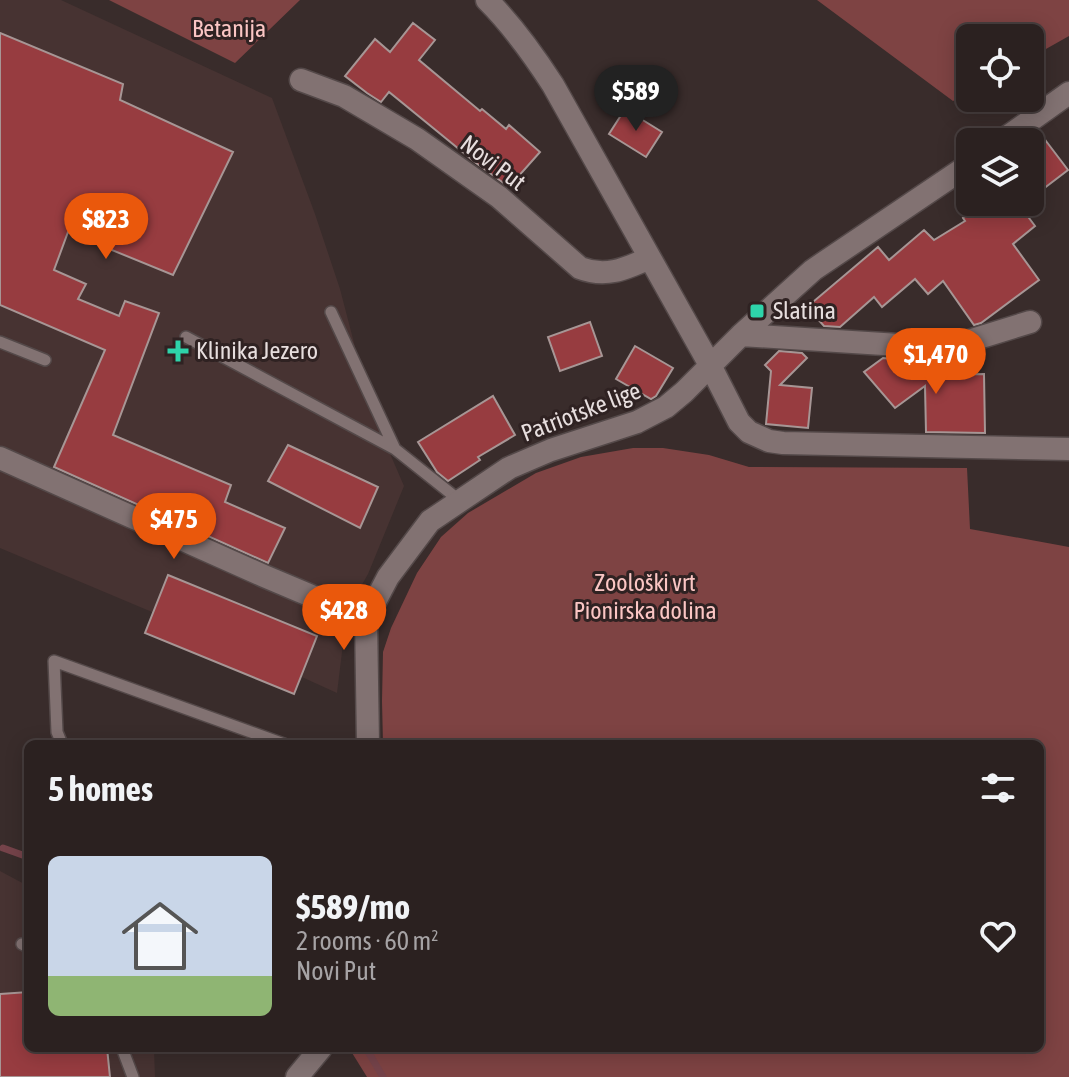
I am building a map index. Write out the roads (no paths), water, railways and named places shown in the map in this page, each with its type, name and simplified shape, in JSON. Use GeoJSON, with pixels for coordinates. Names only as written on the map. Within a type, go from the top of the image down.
{"type":"FeatureCollection","features":[{"type":"Feature","properties":{"kind":"street"},"geometry":{"type":"LineString","coordinates":[[487,0],[507,20],[553,85],[739,422],[749,432],[769,441],[1069,449]]}},
{"type":"Feature","properties":{"kind":"street","name":"Novi Put"},"geometry":{"type":"LineString","coordinates":[[301,80],[344,96],[417,139],[499,197],[580,268],[592,272],[611,272],[650,258]]}},
{"type":"Feature","properties":{"kind":"street"},"geometry":{"type":"LineString","coordinates":[[1020,128],[1069,93]]}},
{"type":"Feature","properties":{"kind":"street","name":"Patriotske lige"},"geometry":{"type":"LineString","coordinates":[[368,740],[366,619],[388,577],[430,521],[509,468],[551,450],[637,422],[666,407],[813,270],[956,173]]}},
{"type":"Feature","properties":{"kind":"street"},"geometry":{"type":"LineString","coordinates":[[741,335],[946,348],[1030,322]]}},
{"type":"Feature","properties":{"kind":"street"},"geometry":{"type":"LineString","coordinates":[[0,458],[366,619]]}},
{"type":"Feature","properties":{"kind":"street"},"geometry":{"type":"LineString","coordinates":[[297,1077],[318,1052]]}},
{"type":"Feature","properties":{"kind":"lane"},"geometry":{"type":"LineString","coordinates":[[331,312],[395,449]]}},
{"type":"Feature","properties":{"kind":"lane"},"geometry":{"type":"LineString","coordinates":[[186,337],[395,449],[459,500]]}},
{"type":"Feature","properties":{"kind":"lane"},"geometry":{"type":"LineString","coordinates":[[0,342],[45,360]]}},
{"type":"Feature","properties":{"kind":"lane"},"geometry":{"type":"LineString","coordinates":[[60,740],[57,732],[54,661],[273,740]]}},
{"type":"Feature","properties":{"kind":"lane"},"geometry":{"type":"LineString","coordinates":[[124,1052],[133,1077]]}},
{"type":"Feature","properties":{"kind":"waterway"},"geometry":{"type":"LineString","coordinates":[[3,848],[24,856]]}},
{"type":"Feature","properties":{"kind":"waterway"},"geometry":{"type":"LineString","coordinates":[[368,1052],[383,1077]]}},
{"type":"Feature","properties":{"kind":"place","name":"Slatina"},"geometry":{"type":"Point","coordinates":[757,311]}},
{"type":"Feature","properties":{"kind":"place","name":"Klinika Jezero"},"geometry":{"type":"Point","coordinates":[178,351]}},
{"type":"Feature","properties":{"kind":"park label","name":"Betanija"},"geometry":{"type":"Point","coordinates":[229,29]}},
{"type":"Feature","properties":{"kind":"park label","name":"Zoološki vrt Pionirska dolina"},"geometry":{"type":"Point","coordinates":[645,597]}}]}
